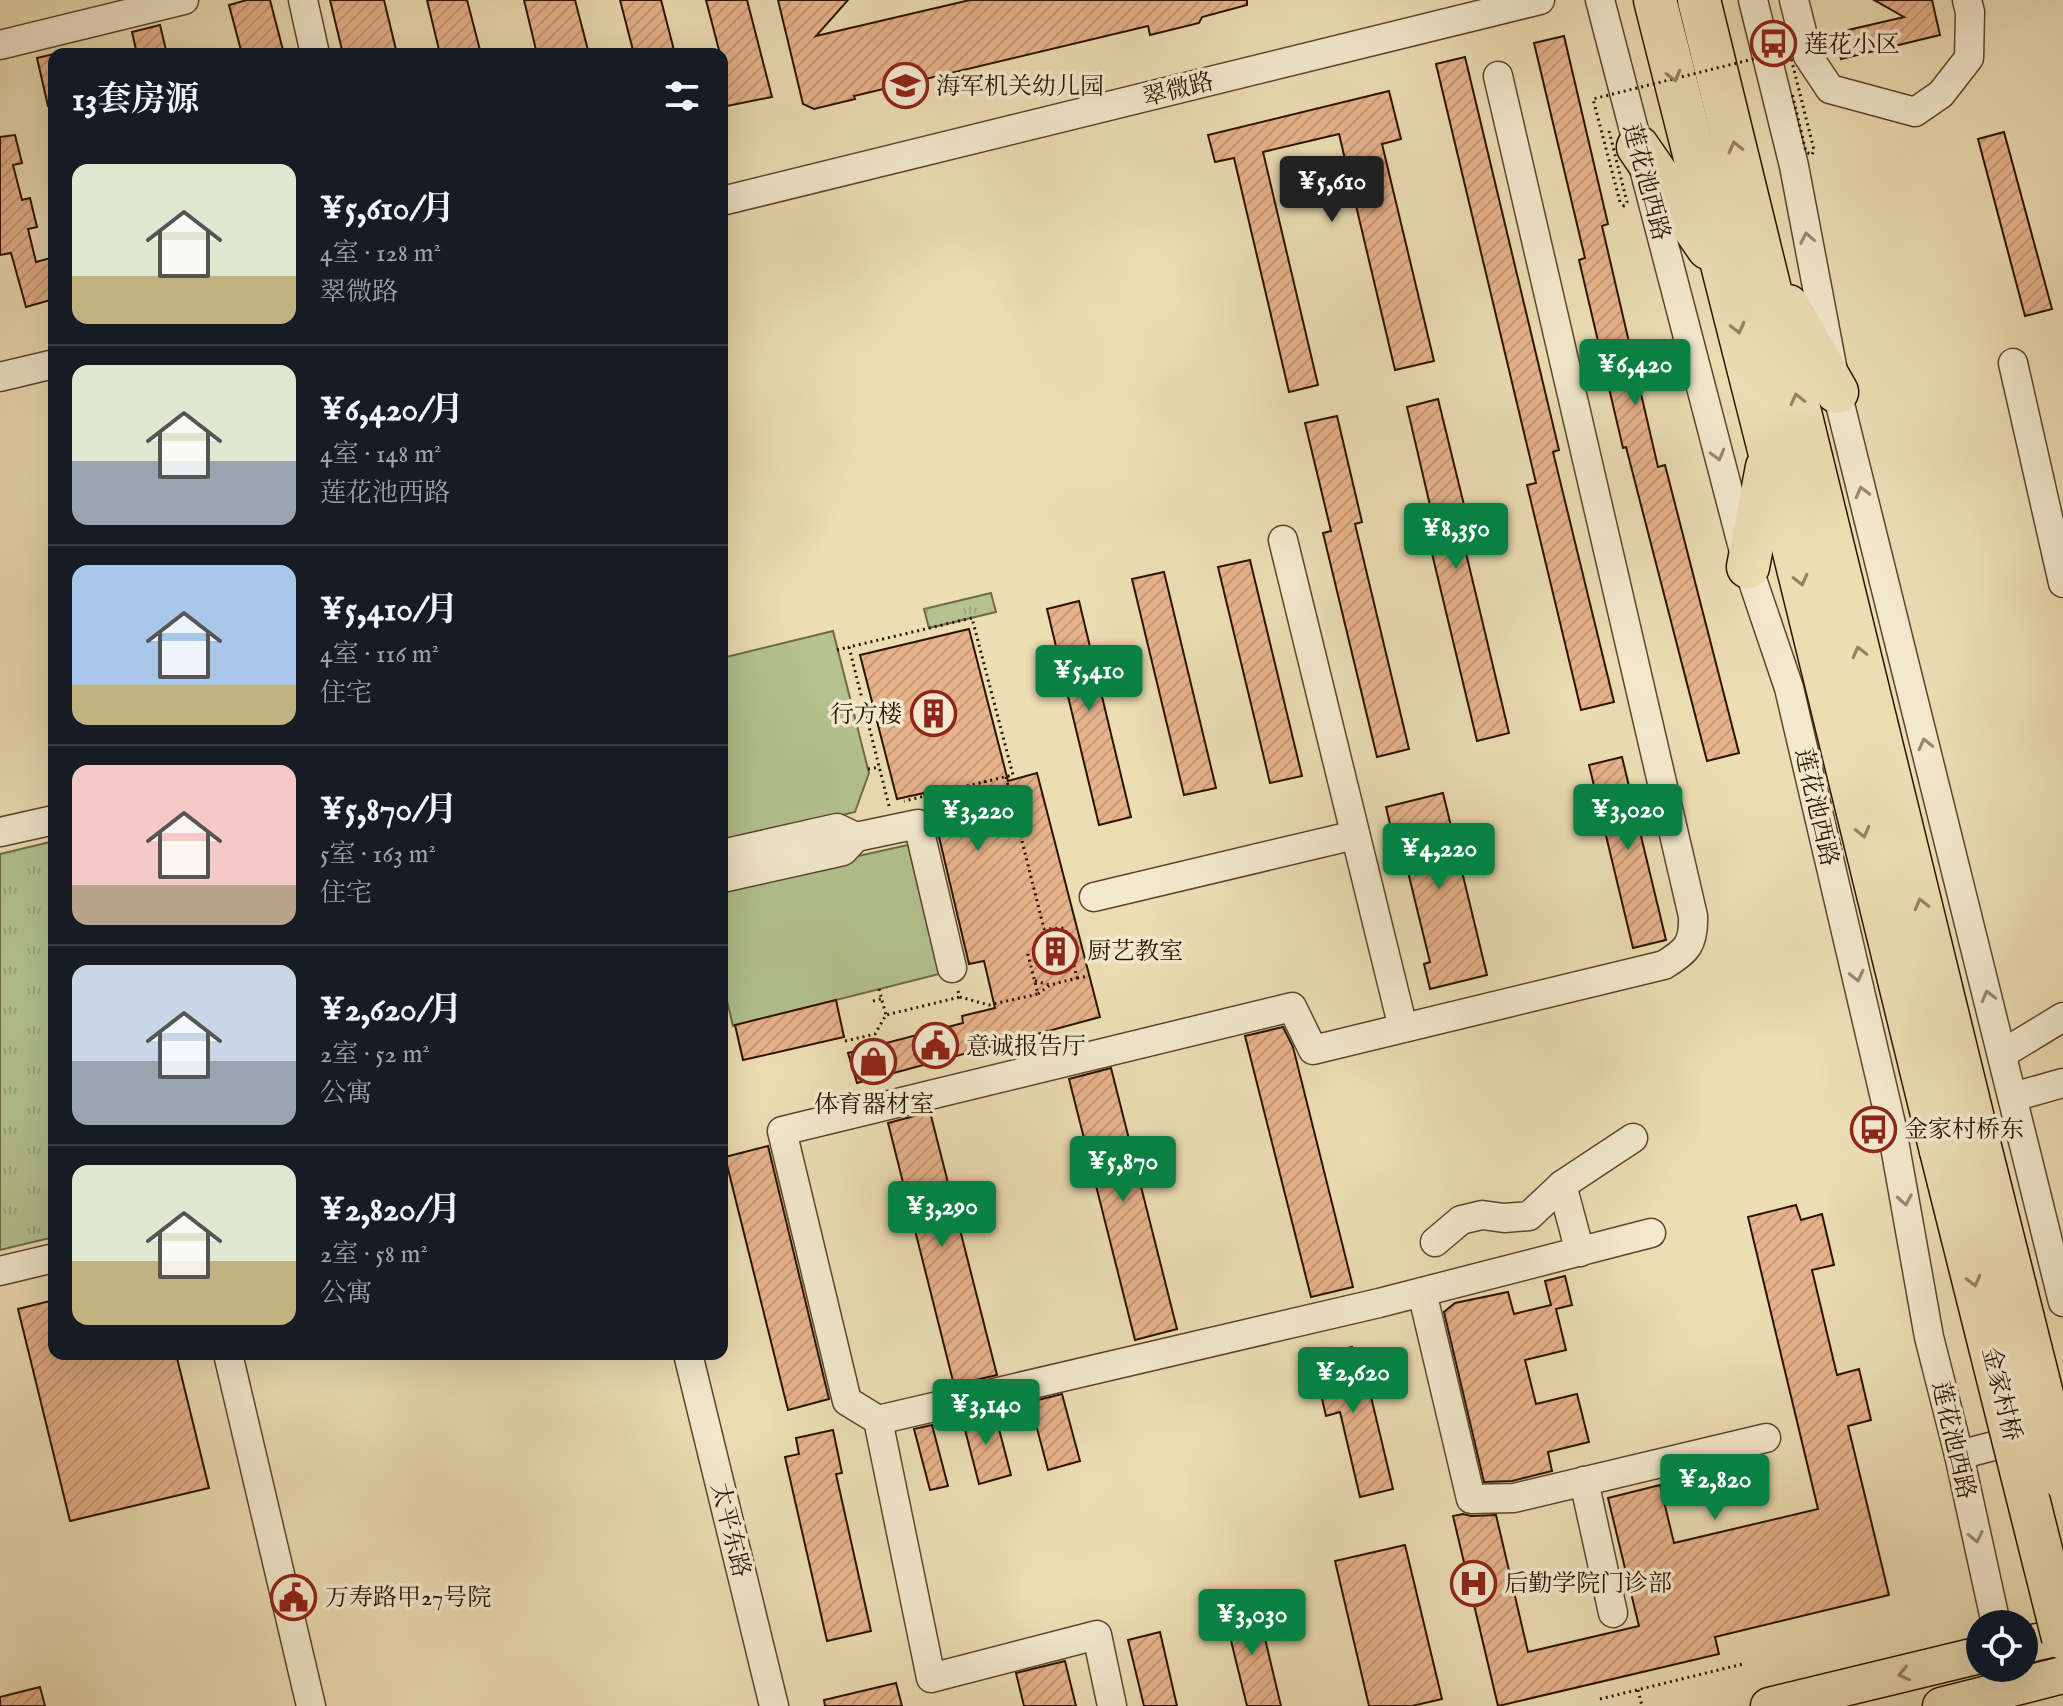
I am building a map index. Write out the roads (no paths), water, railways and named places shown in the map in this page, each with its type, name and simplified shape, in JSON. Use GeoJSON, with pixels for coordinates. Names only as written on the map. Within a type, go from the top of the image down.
{"type":"FeatureCollection","features":[{"type":"Feature","properties":{"kind":"highway","name":"莲花池西路"},"geometry":{"type":"LineString","coordinates":[[1655,0],[1743,266],[1960,1147]]}},
{"type":"Feature","properties":{"kind":"highway","name":"莲花池西路"},"geometry":{"type":"LineString","coordinates":[[1699,0],[1770,454],[1960,1147]]}},
{"type":"Feature","properties":{"kind":"highway"},"geometry":{"type":"LineString","coordinates":[[1624,139],[1743,266],[1837,392]]}},
{"type":"Feature","properties":{"kind":"highway"},"geometry":{"type":"LineString","coordinates":[[1748,567],[1770,454]]}},
{"type":"Feature","properties":{"kind":"highway","name":"金家村桥"},"geometry":{"type":"LineString","coordinates":[[1960,1147],[2063,1478]]}},
{"type":"Feature","properties":{"kind":"highway","name":"金家村桥"},"geometry":{"type":"LineString","coordinates":[[1960,1147],[2063,1637]]}},
{"type":"Feature","properties":{"kind":"main road"},"geometry":{"type":"LineString","coordinates":[[2038,1642],[2063,1637]]}},
{"type":"Feature","properties":{"kind":"main road"},"geometry":{"type":"LineString","coordinates":[[1769,1706],[1966,1658]]}},
{"type":"Feature","properties":{"kind":"main road"},"geometry":{"type":"LineString","coordinates":[[1941,1706],[2063,1675]]}},
{"type":"Feature","properties":{"kind":"street"},"geometry":{"type":"LineString","coordinates":[[0,45],[184,0]]}},
{"type":"Feature","properties":{"kind":"street"},"geometry":{"type":"LineString","coordinates":[[303,0],[314,48]]}},
{"type":"Feature","properties":{"kind":"street","name":"翠微路"},"geometry":{"type":"LineString","coordinates":[[728,200],[1540,0]]}},
{"type":"Feature","properties":{"kind":"street","name":"莲花池西路"},"geometry":{"type":"LineString","coordinates":[[1600,0],[1624,139],[1748,567],[1792,703],[1891,1124],[1929,1337],[1993,1610]]}},
{"type":"Feature","properties":{"kind":"street"},"geometry":{"type":"LineString","coordinates":[[1753,0],[1794,166],[1837,392],[2063,1302]]}},
{"type":"Feature","properties":{"kind":"street"},"geometry":{"type":"LineString","coordinates":[[1794,0],[1808,56],[1830,89],[1915,112],[1941,94],[1969,58],[1970,12],[1967,0]]}},
{"type":"Feature","properties":{"kind":"street"},"geometry":{"type":"LineString","coordinates":[[1498,76],[1693,916],[1694,936],[1681,955],[1664,965],[1313,1050],[1292,1007],[782,1131],[847,1401],[878,1420],[1422,1292],[1651,1233]]}},
{"type":"Feature","properties":{"kind":"street"},"geometry":{"type":"LineString","coordinates":[[2013,363],[2063,583]]}},
{"type":"Feature","properties":{"kind":"street"},"geometry":{"type":"LineString","coordinates":[[0,377],[48,365]]}},
{"type":"Feature","properties":{"kind":"street"},"geometry":{"type":"LineString","coordinates":[[1283,540],[1403,1028]]}},
{"type":"Feature","properties":{"kind":"street"},"geometry":{"type":"LineString","coordinates":[[728,877],[843,851],[856,837],[892,816],[918,824],[952,968]]}},
{"type":"Feature","properties":{"kind":"street"},"geometry":{"type":"LineString","coordinates":[[0,832],[48,821]]}},
{"type":"Feature","properties":{"kind":"street"},"geometry":{"type":"LineString","coordinates":[[728,853],[837,828],[856,837]]}},
{"type":"Feature","properties":{"kind":"street"},"geometry":{"type":"LineString","coordinates":[[1094,897],[1355,835]]}},
{"type":"Feature","properties":{"kind":"street"},"geometry":{"type":"LineString","coordinates":[[2002,1054],[2063,1017]]}},
{"type":"Feature","properties":{"kind":"street"},"geometry":{"type":"LineString","coordinates":[[2013,1097],[2063,1083]]}},
{"type":"Feature","properties":{"kind":"street"},"geometry":{"type":"LineString","coordinates":[[1435,1242],[1461,1220],[1482,1215],[1504,1218],[1529,1216],[1562,1185],[1633,1138]]}},
{"type":"Feature","properties":{"kind":"street"},"geometry":{"type":"LineString","coordinates":[[1562,1185],[1580,1252]]}},
{"type":"Feature","properties":{"kind":"street"},"geometry":{"type":"LineString","coordinates":[[0,1271],[48,1259]]}},
{"type":"Feature","properties":{"kind":"street"},"geometry":{"type":"LineString","coordinates":[[1422,1292],[1471,1499],[1514,1498],[1766,1438]]}},
{"type":"Feature","properties":{"kind":"street"},"geometry":{"type":"LineString","coordinates":[[229,1360],[311,1706]]}},
{"type":"Feature","properties":{"kind":"street","name":"太平东路"},"geometry":{"type":"LineString","coordinates":[[689,1360],[774,1706]]}},
{"type":"Feature","properties":{"kind":"street"},"geometry":{"type":"LineString","coordinates":[[878,1420],[931,1678],[1097,1635],[1112,1706]]}},
{"type":"Feature","properties":{"kind":"street"},"geometry":{"type":"LineString","coordinates":[[1959,1455],[2063,1429]]}},
{"type":"Feature","properties":{"kind":"street"},"geometry":{"type":"LineString","coordinates":[[1584,1481],[1613,1613]]}},
{"type":"Feature","properties":{"kind":"place","name":"莲花小区"},"geometry":{"type":"Point","coordinates":[1773,44]}},
{"type":"Feature","properties":{"kind":"place","name":"海军机关幼儿园"},"geometry":{"type":"Point","coordinates":[905,86]}},
{"type":"Feature","properties":{"kind":"place","name":"行方楼"},"geometry":{"type":"Point","coordinates":[933,714]}},
{"type":"Feature","properties":{"kind":"place","name":"厨艺教室"},"geometry":{"type":"Point","coordinates":[1056,951]}},
{"type":"Feature","properties":{"kind":"place","name":"意诚报告厅"},"geometry":{"type":"Point","coordinates":[935,1046]}},
{"type":"Feature","properties":{"kind":"place","name":"体育器材室"},"geometry":{"type":"Point","coordinates":[874,1062]}},
{"type":"Feature","properties":{"kind":"place","name":"金家村桥东"},"geometry":{"type":"Point","coordinates":[1873,1129]}},
{"type":"Feature","properties":{"kind":"place","name":"后勤学院门诊部"},"geometry":{"type":"Point","coordinates":[1473,1583]}},
{"type":"Feature","properties":{"kind":"place","name":"万寿路甲27号院"},"geometry":{"type":"Point","coordinates":[294,1597]}}]}
